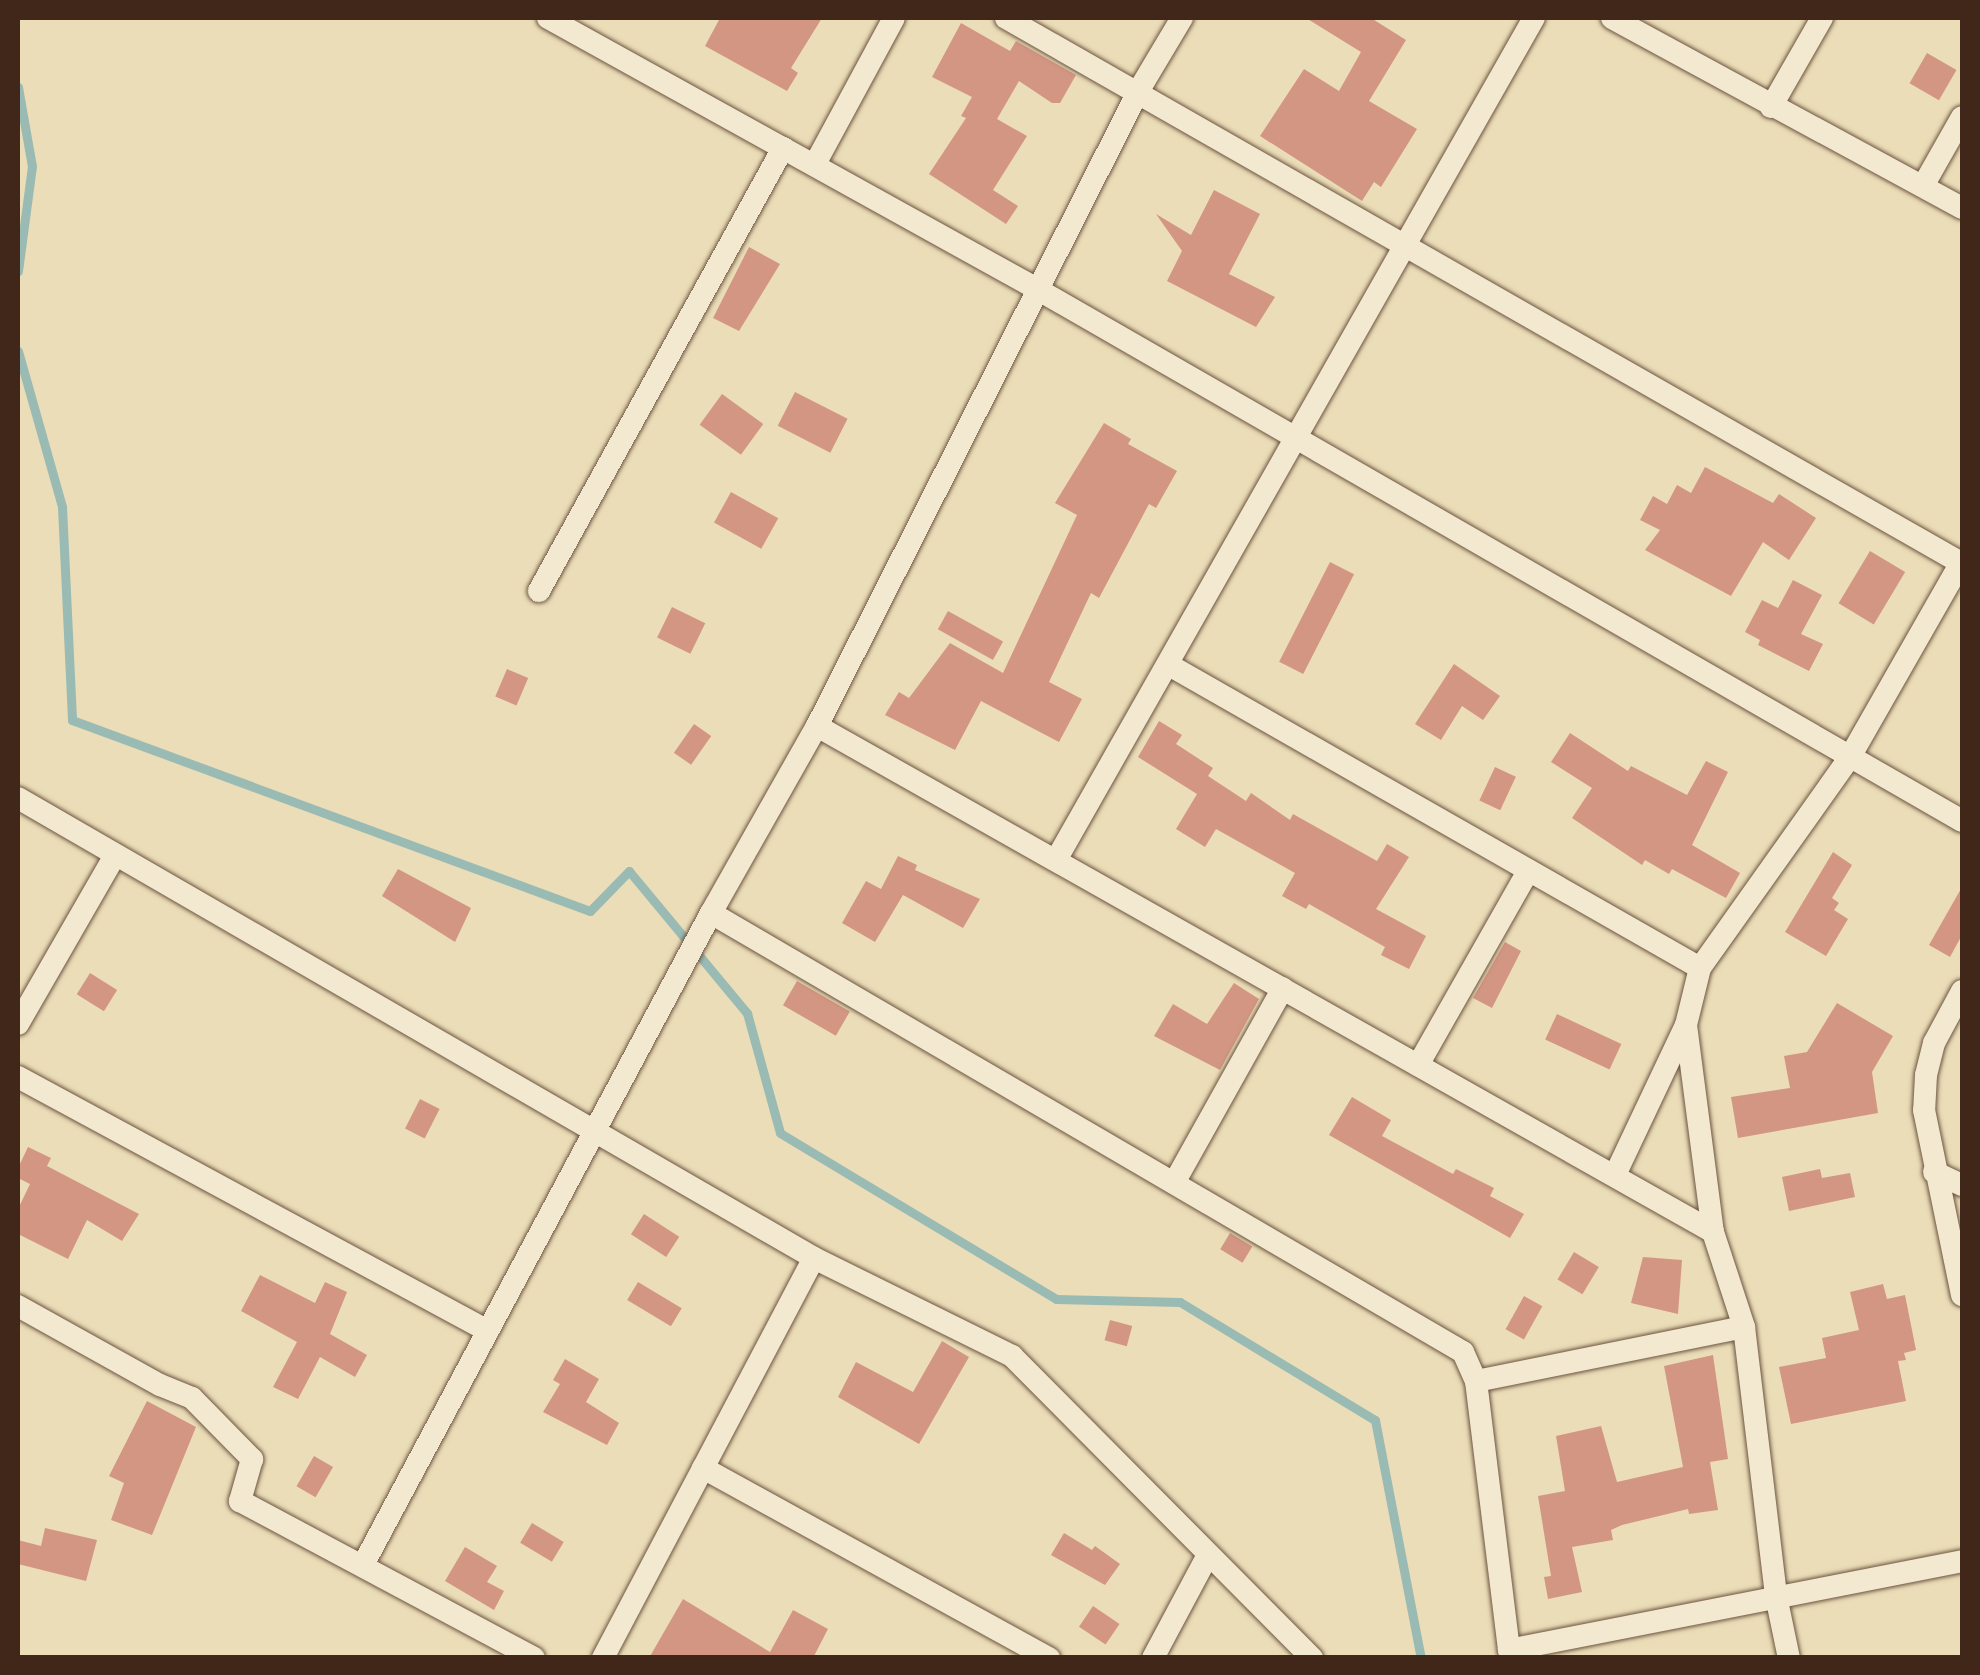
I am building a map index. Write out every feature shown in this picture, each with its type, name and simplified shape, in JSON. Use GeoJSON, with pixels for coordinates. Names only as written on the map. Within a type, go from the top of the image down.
{"type":"FeatureCollection","features":[{"type":"Feature","properties":{"kind":"street"},"geometry":{"type":"LineString","coordinates":[[548,18],[582,26],[782,148],[1037,289],[1962,822]]}},
{"type":"Feature","properties":{"kind":"street"},"geometry":{"type":"LineString","coordinates":[[815,164],[894,18]]}},
{"type":"Feature","properties":{"kind":"street"},"geometry":{"type":"LineString","coordinates":[[1006,18],[1139,90],[1404,246],[1962,562],[1850,756],[1700,968],[1686,1025],[1615,1175]]}},
{"type":"Feature","properties":{"kind":"street"},"geometry":{"type":"LineString","coordinates":[[363,1565],[712,913],[817,726],[1139,90],[1182,18]]}},
{"type":"Feature","properties":{"kind":"street"},"geometry":{"type":"LineString","coordinates":[[1056,860],[1534,18]]}},
{"type":"Feature","properties":{"kind":"street"},"geometry":{"type":"LineString","coordinates":[[1612,18],[1962,208]]}},
{"type":"Feature","properties":{"kind":"street"},"geometry":{"type":"LineString","coordinates":[[1771,107],[1822,18]]}},
{"type":"Feature","properties":{"kind":"street"},"geometry":{"type":"LineString","coordinates":[[1923,186],[1962,116]]}},
{"type":"Feature","properties":{"kind":"street"},"geometry":{"type":"LineString","coordinates":[[539,591],[782,148]]}},
{"type":"Feature","properties":{"kind":"street"},"geometry":{"type":"LineString","coordinates":[[1169,665],[1700,968]]}},
{"type":"Feature","properties":{"kind":"street"},"geometry":{"type":"LineString","coordinates":[[817,726],[1714,1232]]}},
{"type":"Feature","properties":{"kind":"street"},"geometry":{"type":"LineString","coordinates":[[18,798],[814,1258],[1012,1356],[1207,1557],[1312,1658]]}},
{"type":"Feature","properties":{"kind":"street"},"geometry":{"type":"LineString","coordinates":[[18,1024],[115,855]]}},
{"type":"Feature","properties":{"kind":"street"},"geometry":{"type":"LineString","coordinates":[[1418,1065],[1528,871]]}},
{"type":"Feature","properties":{"kind":"street"},"geometry":{"type":"LineString","coordinates":[[712,913],[1463,1352],[1476,1382],[1509,1650],[1962,1561]]}},
{"type":"Feature","properties":{"kind":"street"},"geometry":{"type":"LineString","coordinates":[[1174,1183],[1283,988]]}},
{"type":"Feature","properties":{"kind":"street"},"geometry":{"type":"LineString","coordinates":[[1962,991],[1934,1043],[1926,1074],[1924,1110],[1962,1295]]}},
{"type":"Feature","properties":{"kind":"street"},"geometry":{"type":"LineString","coordinates":[[1686,1025],[1714,1232],[1744,1327],[1776,1596],[1789,1658]]}},
{"type":"Feature","properties":{"kind":"street"},"geometry":{"type":"LineString","coordinates":[[18,1077],[488,1331]]}},
{"type":"Feature","properties":{"kind":"street"},"geometry":{"type":"LineString","coordinates":[[1934,1172],[1962,1184]]}},
{"type":"Feature","properties":{"kind":"street"},"geometry":{"type":"LineString","coordinates":[[603,1658],[814,1258]]}},
{"type":"Feature","properties":{"kind":"street"},"geometry":{"type":"LineString","coordinates":[[18,1306],[160,1385],[192,1398],[252,1459],[240,1501],[534,1658]]}},
{"type":"Feature","properties":{"kind":"street"},"geometry":{"type":"LineString","coordinates":[[1476,1382],[1744,1327]]}},
{"type":"Feature","properties":{"kind":"street"},"geometry":{"type":"LineString","coordinates":[[703,1468],[1049,1658]]}},
{"type":"Feature","properties":{"kind":"street"},"geometry":{"type":"LineString","coordinates":[[1154,1658],[1207,1557]]}},
{"type":"Feature","properties":{"kind":"building"},"geometry":{"type":"Polygon","coordinates":[[[720,18],[822,18],[791,68],[798,73],[787,91],[705,46],[720,18]]]}},
{"type":"Feature","properties":{"kind":"building"},"geometry":{"type":"Polygon","coordinates":[[[1306,18],[1371,18],[1406,40],[1369,101],[1417,129],[1381,187],[1374,182],[1362,201],[1260,136],[1304,69],[1339,91],[1361,52],[1306,18]]]}},
{"type":"Feature","properties":{"kind":"building"},"geometry":{"type":"Polygon","coordinates":[[[961,23],[1010,51],[1016,41],[1076,75],[1060,103],[1052,103],[1019,81],[997,119],[1027,136],[993,190],[1018,206],[1006,224],[929,174],[966,118],[961,116],[972,97],[932,77],[961,23]]]}},
{"type":"Feature","properties":{"kind":"building"},"geometry":{"type":"Polygon","coordinates":[[[1927,53],[1956,70],[1939,100],[1910,83],[1927,53]]]}},
{"type":"Feature","properties":{"kind":"building"},"geometry":{"type":"Polygon","coordinates":[[[1214,190],[1260,214],[1229,274],[1275,297],[1256,327],[1167,281],[1182,251],[1156,214],[1191,235],[1214,190]]]}},
{"type":"Feature","properties":{"kind":"building"},"geometry":{"type":"Polygon","coordinates":[[[749,247],[780,264],[739,331],[713,318],[749,247]]]}},
{"type":"Feature","properties":{"kind":"building"},"geometry":{"type":"Polygon","coordinates":[[[795,392],[848,419],[830,453],[778,426],[795,392]]]}},
{"type":"Feature","properties":{"kind":"building"},"geometry":{"type":"Polygon","coordinates":[[[722,394],[763,424],[741,455],[700,425],[722,394]]]}},
{"type":"Feature","properties":{"kind":"building"},"geometry":{"type":"Polygon","coordinates":[[[1104,423],[1131,439],[1128,444],[1177,471],[1156,508],[1149,504],[1099,598],[1091,593],[1049,682],[1082,699],[1059,742],[981,701],[955,750],[885,715],[899,692],[909,698],[950,643],[1003,673],[1077,515],[1055,503],[1104,423]]]}},
{"type":"Feature","properties":{"kind":"building"},"geometry":{"type":"Polygon","coordinates":[[[1705,467],[1773,503],[1779,494],[1816,518],[1789,560],[1763,542],[1731,596],[1645,550],[1660,530],[1640,520],[1653,496],[1667,504],[1677,485],[1691,493],[1705,467]]]}},
{"type":"Feature","properties":{"kind":"building"},"geometry":{"type":"Polygon","coordinates":[[[731,492],[778,518],[761,549],[714,523],[731,492]]]}},
{"type":"Feature","properties":{"kind":"building"},"geometry":{"type":"Polygon","coordinates":[[[1870,551],[1905,572],[1874,624],[1839,603],[1870,551]]]}},
{"type":"Feature","properties":{"kind":"building"},"geometry":{"type":"Polygon","coordinates":[[[1330,562],[1354,574],[1303,674],[1279,662],[1330,562]]]}},
{"type":"Feature","properties":{"kind":"building"},"geometry":{"type":"Polygon","coordinates":[[[1793,580],[1822,595],[1801,634],[1823,644],[1809,671],[1758,645],[1760,640],[1745,632],[1762,600],[1778,608],[1793,580]]]}},
{"type":"Feature","properties":{"kind":"building"},"geometry":{"type":"Polygon","coordinates":[[[672,607],[705,623],[690,654],[657,638],[672,607]]]}},
{"type":"Feature","properties":{"kind":"building"},"geometry":{"type":"Polygon","coordinates":[[[948,611],[1003,642],[993,660],[938,629],[948,611]]]}},
{"type":"Feature","properties":{"kind":"building"},"geometry":{"type":"Polygon","coordinates":[[[1454,664],[1500,696],[1483,720],[1462,706],[1441,740],[1415,724],[1454,664]]]}},
{"type":"Feature","properties":{"kind":"building"},"geometry":{"type":"Polygon","coordinates":[[[507,669],[528,678],[516,706],[495,697],[507,669]]]}},
{"type":"Feature","properties":{"kind":"building"},"geometry":{"type":"Polygon","coordinates":[[[1159,721],[1182,735],[1176,744],[1213,768],[1208,776],[1246,801],[1251,793],[1290,820],[1293,814],[1377,861],[1387,844],[1409,857],[1376,909],[1426,936],[1409,969],[1381,955],[1385,947],[1309,904],[1306,909],[1282,896],[1295,873],[1216,829],[1205,847],[1176,829],[1197,794],[1138,757],[1159,721]]]}},
{"type":"Feature","properties":{"kind":"building"},"geometry":{"type":"Polygon","coordinates":[[[694,724],[711,736],[691,765],[674,753],[694,724]]]}},
{"type":"Feature","properties":{"kind":"building"},"geometry":{"type":"Polygon","coordinates":[[[1570,733],[1628,771],[1631,766],[1687,795],[1706,761],[1728,772],[1692,845],[1740,873],[1726,898],[1672,869],[1669,874],[1645,860],[1642,865],[1572,818],[1592,788],[1551,762],[1570,733]]]}},
{"type":"Feature","properties":{"kind":"building"},"geometry":{"type":"Polygon","coordinates":[[[1495,767],[1516,777],[1500,810],[1479,801],[1495,767]]]}},
{"type":"Feature","properties":{"kind":"building"},"geometry":{"type":"Polygon","coordinates":[[[1833,852],[1852,865],[1832,898],[1839,903],[1834,910],[1848,919],[1826,956],[1785,932],[1833,852]]]}},
{"type":"Feature","properties":{"kind":"building"},"geometry":{"type":"Polygon","coordinates":[[[898,856],[917,865],[915,870],[980,899],[963,928],[903,895],[875,942],[842,923],[866,881],[881,889],[898,856]]]}},
{"type":"Feature","properties":{"kind":"building"},"geometry":{"type":"Polygon","coordinates":[[[398,869],[471,908],[455,942],[382,896],[398,869]]]}},
{"type":"Feature","properties":{"kind":"building"},"geometry":{"type":"Polygon","coordinates":[[[1962,887],[1962,935],[1950,957],[1929,945],[1962,887]]]}},
{"type":"Feature","properties":{"kind":"building"},"geometry":{"type":"Polygon","coordinates":[[[1505,942],[1521,951],[1492,1008],[1473,998],[1505,942]]]}},
{"type":"Feature","properties":{"kind":"building"},"geometry":{"type":"Polygon","coordinates":[[[90,973],[117,990],[104,1011],[77,994],[90,973]]]}},
{"type":"Feature","properties":{"kind":"building"},"geometry":{"type":"Polygon","coordinates":[[[797,981],[850,1011],[836,1036],[783,1005],[797,981]]]}},
{"type":"Feature","properties":{"kind":"building"},"geometry":{"type":"Polygon","coordinates":[[[1234,983],[1259,999],[1220,1070],[1154,1036],[1173,1004],[1207,1024],[1234,983]]]}},
{"type":"Feature","properties":{"kind":"building"},"geometry":{"type":"Polygon","coordinates":[[[1837,1003],[1893,1036],[1872,1072],[1878,1113],[1738,1138],[1731,1097],[1790,1088],[1784,1056],[1807,1052],[1837,1003]]]}},
{"type":"Feature","properties":{"kind":"building"},"geometry":{"type":"Polygon","coordinates":[[[1557,1014],[1621,1044],[1610,1069],[1545,1039],[1557,1014]]]}},
{"type":"Feature","properties":{"kind":"building"},"geometry":{"type":"Polygon","coordinates":[[[1352,1097],[1391,1120],[1382,1136],[1453,1174],[1456,1169],[1494,1188],[1490,1196],[1524,1214],[1510,1238],[1329,1135],[1352,1097]]]}},
{"type":"Feature","properties":{"kind":"building"},"geometry":{"type":"Polygon","coordinates":[[[420,1099],[440,1109],[425,1138],[405,1128],[420,1099]]]}},
{"type":"Feature","properties":{"kind":"building"},"geometry":{"type":"Polygon","coordinates":[[[28,1147],[51,1158],[47,1166],[139,1214],[122,1241],[87,1220],[68,1259],[18,1234],[18,1209],[30,1184],[18,1178],[18,1168],[28,1147]]]}},
{"type":"Feature","properties":{"kind":"building"},"geometry":{"type":"Polygon","coordinates":[[[1820,1169],[1822,1178],[1850,1173],[1855,1197],[1789,1211],[1782,1177],[1820,1169]]]}},
{"type":"Feature","properties":{"kind":"building"},"geometry":{"type":"Polygon","coordinates":[[[644,1214],[679,1237],[666,1257],[631,1234],[644,1214]]]}},
{"type":"Feature","properties":{"kind":"building"},"geometry":{"type":"Polygon","coordinates":[[[1230,1233],[1252,1246],[1243,1263],[1220,1249],[1230,1233]]]}},
{"type":"Feature","properties":{"kind":"building"},"geometry":{"type":"Polygon","coordinates":[[[1574,1252],[1599,1267],[1582,1294],[1558,1279],[1574,1252]]]}},
{"type":"Feature","properties":{"kind":"building"},"geometry":{"type":"Polygon","coordinates":[[[1643,1257],[1682,1260],[1678,1314],[1631,1303],[1643,1257]]]}},
{"type":"Feature","properties":{"kind":"building"},"geometry":{"type":"Polygon","coordinates":[[[260,1275],[315,1303],[325,1282],[347,1292],[330,1334],[367,1355],[355,1377],[320,1357],[298,1399],[273,1387],[297,1342],[241,1311],[260,1275]]]}},
{"type":"Feature","properties":{"kind":"building"},"geometry":{"type":"Polygon","coordinates":[[[638,1282],[682,1308],[671,1326],[627,1300],[638,1282]]]}},
{"type":"Feature","properties":{"kind":"building"},"geometry":{"type":"Polygon","coordinates":[[[1883,1284],[1887,1299],[1905,1295],[1916,1350],[1904,1353],[1906,1360],[1898,1361],[1906,1401],[1791,1424],[1779,1367],[1826,1358],[1822,1338],[1859,1330],[1850,1292],[1883,1284]]]}},
{"type":"Feature","properties":{"kind":"building"},"geometry":{"type":"Polygon","coordinates":[[[1524,1296],[1542,1306],[1524,1339],[1506,1329],[1524,1296]]]}},
{"type":"Feature","properties":{"kind":"building"},"geometry":{"type":"Polygon","coordinates":[[[1110,1320],[1132,1326],[1127,1346],[1105,1340],[1110,1320]]]}},
{"type":"Feature","properties":{"kind":"building"},"geometry":{"type":"Polygon","coordinates":[[[942,1341],[969,1357],[919,1444],[838,1397],[856,1362],[913,1392],[942,1341]]]}},
{"type":"Feature","properties":{"kind":"building"},"geometry":{"type":"Polygon","coordinates":[[[1713,1355],[1728,1459],[1710,1462],[1718,1510],[1689,1514],[1688,1509],[1622,1525],[1611,1530],[1613,1540],[1572,1547],[1582,1592],[1548,1599],[1544,1577],[1551,1576],[1538,1496],[1565,1491],[1556,1436],[1601,1426],[1617,1482],[1683,1467],[1664,1366],[1713,1355]]]}},
{"type":"Feature","properties":{"kind":"building"},"geometry":{"type":"Polygon","coordinates":[[[565,1359],[599,1379],[586,1402],[619,1423],[607,1445],[543,1412],[560,1384],[553,1380],[565,1359]]]}},
{"type":"Feature","properties":{"kind":"building"},"geometry":{"type":"Polygon","coordinates":[[[147,1401],[196,1427],[152,1535],[111,1520],[124,1483],[109,1476],[147,1401]]]}},
{"type":"Feature","properties":{"kind":"building"},"geometry":{"type":"Polygon","coordinates":[[[314,1456],[333,1467],[316,1497],[296,1486],[314,1456]]]}},
{"type":"Feature","properties":{"kind":"building"},"geometry":{"type":"Polygon","coordinates":[[[532,1523],[564,1542],[552,1562],[520,1543],[532,1523]]]}},
{"type":"Feature","properties":{"kind":"building"},"geometry":{"type":"Polygon","coordinates":[[[45,1528],[97,1540],[86,1581],[18,1564],[18,1540],[41,1546],[45,1528]]]}},
{"type":"Feature","properties":{"kind":"building"},"geometry":{"type":"Polygon","coordinates":[[[1064,1533],[1092,1550],[1095,1546],[1120,1564],[1105,1585],[1051,1555],[1064,1533]]]}},
{"type":"Feature","properties":{"kind":"building"},"geometry":{"type":"Polygon","coordinates":[[[465,1547],[497,1566],[487,1582],[504,1591],[494,1610],[445,1581],[465,1547]]]}},
{"type":"Feature","properties":{"kind":"building"},"geometry":{"type":"Polygon","coordinates":[[[683,1599],[770,1652],[793,1610],[828,1629],[813,1658],[649,1658],[683,1599]]]}},
{"type":"Feature","properties":{"kind":"building"},"geometry":{"type":"Polygon","coordinates":[[[1093,1606],[1120,1624],[1106,1645],[1079,1627],[1093,1606]]]}},
{"type":"Feature","properties":{"kind":"waterway"},"geometry":{"type":"LineString","coordinates":[[18,87],[32,166],[18,271]]}},
{"type":"Feature","properties":{"kind":"waterway"},"geometry":{"type":"LineString","coordinates":[[18,351],[62,507],[72,720],[590,911],[629,871],[747,1013],[780,1133],[1056,1299],[1180,1302],[1375,1420],[1421,1658]]}}]}
